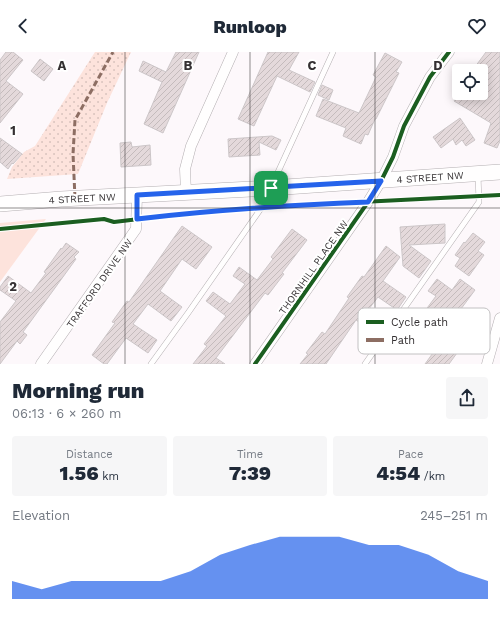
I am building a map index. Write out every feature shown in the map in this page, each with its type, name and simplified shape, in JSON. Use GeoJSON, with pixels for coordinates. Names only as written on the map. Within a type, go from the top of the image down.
{"type":"FeatureCollection","features":[{"type":"Feature","properties":{"kind":"main road","name":"4 STREET NW"},"geometry":{"type":"LineString","coordinates":[[0,204],[61,199],[381,181],[500,172]]}},
{"type":"Feature","properties":{"kind":"street"},"geometry":{"type":"LineString","coordinates":[[186,192],[185,169],[191,146],[233,52]]}},
{"type":"Feature","properties":{"kind":"street","name":"THORNHILL PLACE NW"},"geometry":{"type":"LineString","coordinates":[[254,364],[368,202],[393,157],[404,126],[430,77],[449,52]]}},
{"type":"Feature","properties":{"kind":"street","name":"TRAFFORD DRIVE NW"},"geometry":{"type":"LineString","coordinates":[[41,364],[136,229],[137,195]]}},
{"type":"Feature","properties":{"kind":"street"},"geometry":{"type":"LineString","coordinates":[[490,353],[500,318]]}},
{"type":"Feature","properties":{"kind":"street"},"geometry":{"type":"LineString","coordinates":[[487,364],[490,354]]}},
{"type":"Feature","properties":{"kind":"lane"},"geometry":{"type":"LineString","coordinates":[[151,364],[262,208],[333,52]]}},
{"type":"Feature","properties":{"kind":"lane"},"geometry":{"type":"LineString","coordinates":[[405,308],[479,202],[478,174]]}},
{"type":"Feature","properties":{"kind":"lane"},"geometry":{"type":"LineString","coordinates":[[366,364],[373,354]]}},
{"type":"Feature","properties":{"kind":"shaded area"},"geometry":{"type":"Polygon","coordinates":[[[95,52],[131,52],[107,103],[78,174],[7,179],[12,167],[24,152],[35,146],[95,52]]]}},
{"type":"Feature","properties":{"kind":"shaded area"},"geometry":{"type":"Polygon","coordinates":[[[46,219],[0,282],[0,223],[46,219]]]}},
{"type":"Feature","properties":{"kind":"building"},"geometry":{"type":"Polygon","coordinates":[[[6,52],[13,52],[23,60],[6,81],[23,94],[0,123],[0,60],[6,52]]]}},
{"type":"Feature","properties":{"kind":"building"},"geometry":{"type":"Polygon","coordinates":[[[176,52],[199,52],[163,133],[144,124],[162,82],[139,71],[143,61],[166,72],[176,52]]]}},
{"type":"Feature","properties":{"kind":"building"},"geometry":{"type":"Polygon","coordinates":[[[268,52],[299,52],[289,70],[315,82],[310,92],[277,76],[254,126],[238,119],[268,52]]]}},
{"type":"Feature","properties":{"kind":"building"},"geometry":{"type":"Polygon","coordinates":[[[486,52],[500,52],[500,141],[497,148],[484,143],[491,123],[454,101],[488,100],[488,64],[477,64],[486,52]]]}},
{"type":"Feature","properties":{"kind":"building"},"geometry":{"type":"Polygon","coordinates":[[[385,53],[402,62],[396,72],[399,73],[368,135],[365,134],[361,144],[343,136],[346,128],[316,116],[323,99],[359,113],[376,77],[373,75],[385,53]]]}},
{"type":"Feature","properties":{"kind":"building"},"geometry":{"type":"Polygon","coordinates":[[[40,59],[53,69],[44,81],[31,71],[40,59]]]}},
{"type":"Feature","properties":{"kind":"building"},"geometry":{"type":"Polygon","coordinates":[[[322,85],[333,90],[329,100],[318,95],[322,85]]]}},
{"type":"Feature","properties":{"kind":"building"},"geometry":{"type":"Polygon","coordinates":[[[460,118],[475,140],[466,146],[462,140],[456,145],[453,139],[441,148],[433,137],[460,118]]]}},
{"type":"Feature","properties":{"kind":"building"},"geometry":{"type":"Polygon","coordinates":[[[272,136],[281,140],[276,150],[259,142],[260,155],[229,157],[228,139],[272,136]]]}},
{"type":"Feature","properties":{"kind":"building"},"geometry":{"type":"Polygon","coordinates":[[[0,138],[22,154],[8,169],[0,162],[0,138]]]}},
{"type":"Feature","properties":{"kind":"building"},"geometry":{"type":"Polygon","coordinates":[[[131,142],[132,147],[150,145],[151,165],[121,167],[120,143],[131,142]]]}},
{"type":"Feature","properties":{"kind":"building"},"geometry":{"type":"Polygon","coordinates":[[[445,224],[445,243],[409,245],[431,261],[419,278],[403,266],[400,227],[445,224]]]}},
{"type":"Feature","properties":{"kind":"building"},"geometry":{"type":"Polygon","coordinates":[[[182,226],[212,247],[196,269],[182,259],[160,291],[182,307],[171,321],[148,304],[133,324],[157,340],[148,353],[126,338],[107,364],[104,364],[92,355],[115,323],[112,322],[127,301],[129,302],[182,226]]]}},
{"type":"Feature","properties":{"kind":"building"},"geometry":{"type":"Polygon","coordinates":[[[292,229],[307,240],[282,273],[284,274],[268,295],[265,293],[216,358],[225,364],[193,364],[207,346],[204,344],[226,316],[206,301],[213,292],[230,304],[245,284],[233,276],[239,267],[257,280],[273,259],[271,257],[292,229]]]}},
{"type":"Feature","properties":{"kind":"building"},"geometry":{"type":"Polygon","coordinates":[[[473,233],[485,242],[478,251],[484,255],[469,276],[455,266],[460,258],[455,255],[464,242],[465,243],[473,233]]]}},
{"type":"Feature","properties":{"kind":"building"},"geometry":{"type":"Polygon","coordinates":[[[66,243],[79,252],[74,257],[76,259],[23,332],[27,335],[20,344],[17,341],[0,364],[0,322],[16,301],[0,290],[0,287],[8,276],[31,293],[46,273],[44,272],[66,243]]]}},
{"type":"Feature","properties":{"kind":"building"},"geometry":{"type":"Polygon","coordinates":[[[386,246],[400,257],[383,281],[406,297],[398,308],[394,308],[378,297],[370,308],[358,308],[358,321],[356,320],[326,364],[300,364],[308,354],[306,353],[322,332],[325,334],[349,298],[347,297],[362,276],[364,277],[386,246]]]}},
{"type":"Feature","properties":{"kind":"building"},"geometry":{"type":"Polygon","coordinates":[[[437,279],[452,290],[460,279],[475,290],[462,308],[427,308],[436,296],[428,291],[437,279]]]}},
{"type":"Feature","properties":{"kind":"building"},"geometry":{"type":"Polygon","coordinates":[[[432,354],[456,354],[449,364],[425,364],[432,354]]]}},
{"type":"Feature","properties":{"kind":"marked path"},"geometry":{"type":"LineString","coordinates":[[75,198],[73,154],[75,120],[113,52]]}},
{"type":"Feature","properties":{"kind":"cycle path"},"geometry":{"type":"LineString","coordinates":[[255,364],[368,202],[393,157],[404,126],[430,77],[449,52]]}},
{"type":"Feature","properties":{"kind":"cycle path"},"geometry":{"type":"LineString","coordinates":[[0,229],[104,219],[114,222],[262,207],[500,195]]}},
{"type":"Feature","properties":{"kind":"route"},"geometry":{"type":"LineString","coordinates":[[381,181],[368,202],[262,208],[137,219],[137,195],[271,188],[381,181]]}}]}
